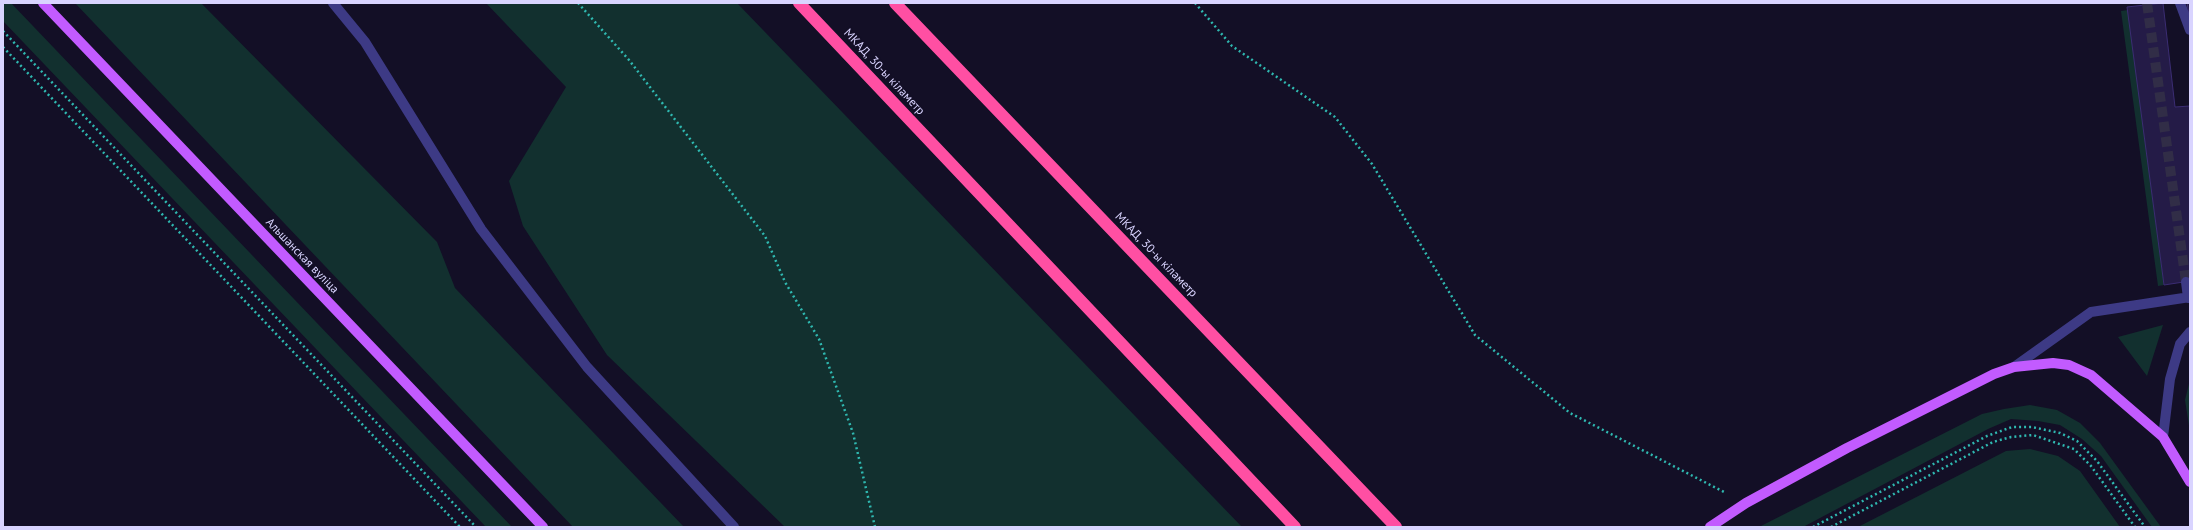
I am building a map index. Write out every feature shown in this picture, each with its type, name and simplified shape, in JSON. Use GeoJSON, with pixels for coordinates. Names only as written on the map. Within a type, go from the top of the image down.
{"type":"FeatureCollection","features":[{"type":"Feature","properties":{"kind":"highway","name":"МКАД, 30-ы кіламетр"},"geometry":{"type":"LineString","coordinates":[[799,3],[1295,527]]}},
{"type":"Feature","properties":{"kind":"highway","name":"МКАД, 30-ы кіламетр"},"geometry":{"type":"LineString","coordinates":[[895,3],[1396,527]]}},
{"type":"Feature","properties":{"kind":"main road","name":"Альшанская вуліца"},"geometry":{"type":"LineString","coordinates":[[43,3],[543,527]]}},
{"type":"Feature","properties":{"kind":"main road"},"geometry":{"type":"LineString","coordinates":[[1710,527],[1746,504],[1847,448],[1994,374],[2014,367],[2053,363],[2069,365],[2091,375],[2163,436],[2190,482]]}},
{"type":"Feature","properties":{"kind":"lane"},"geometry":{"type":"LineString","coordinates":[[333,3],[365,42],[481,229],[587,367],[734,527]]}},
{"type":"Feature","properties":{"kind":"lane"},"geometry":{"type":"LineString","coordinates":[[2180,3],[2190,30]]}},
{"type":"Feature","properties":{"kind":"lane"},"geometry":{"type":"LineString","coordinates":[[2014,367],[2091,312],[2189,297],[2186,282]]}},
{"type":"Feature","properties":{"kind":"lane"},"geometry":{"type":"LineString","coordinates":[[2163,436],[2170,379],[2180,344],[2190,332]]}},
{"type":"Feature","properties":{"kind":"path"},"geometry":{"type":"LineString","coordinates":[[578,3],[629,60],[765,236],[785,282],[819,339],[853,433],[875,527]]}},
{"type":"Feature","properties":{"kind":"path"},"geometry":{"type":"LineString","coordinates":[[1195,3],[1232,46],[1335,117],[1372,164],[1475,335],[1570,413],[1746,504]]}},
{"type":"Feature","properties":{"kind":"path"},"geometry":{"type":"LineString","coordinates":[[3,31],[476,527]]}},
{"type":"Feature","properties":{"kind":"path"},"geometry":{"type":"LineString","coordinates":[[3,47],[460,527]]}},
{"type":"Feature","properties":{"kind":"path"},"geometry":{"type":"LineString","coordinates":[[1813,527],[1987,436],[2012,427],[2032,426],[2060,433],[2077,441],[2097,461],[2146,527]]}},
{"type":"Feature","properties":{"kind":"path"},"geometry":{"type":"LineString","coordinates":[[1831,527],[1993,442],[2011,437],[2033,435],[2074,449],[2091,466],[2136,527]]}},
{"type":"Feature","properties":{"kind":"green space"},"geometry":{"type":"Polygon","coordinates":[[[3,3],[11,3],[512,527],[486,527],[3,21],[3,3]]]}},
{"type":"Feature","properties":{"kind":"green space"},"geometry":{"type":"Polygon","coordinates":[[[75,3],[201,3],[437,242],[455,288],[684,527],[573,527],[75,3]]]}},
{"type":"Feature","properties":{"kind":"green space"},"geometry":{"type":"Polygon","coordinates":[[[486,3],[737,3],[1242,527],[785,527],[607,355],[523,226],[509,181],[566,87],[486,3]]]}},
{"type":"Feature","properties":{"kind":"green space"},"geometry":{"type":"Polygon","coordinates":[[[2128,10],[2164,285],[2158,286],[2121,11],[2128,10]]]}},
{"type":"Feature","properties":{"kind":"green space"},"geometry":{"type":"Polygon","coordinates":[[[2163,325],[2147,376],[2118,337],[2163,325]]]}},
{"type":"Feature","properties":{"kind":"green space"},"geometry":{"type":"Polygon","coordinates":[[[2190,380],[2190,432],[2185,400],[2190,380]]]}},
{"type":"Feature","properties":{"kind":"green space"},"geometry":{"type":"Polygon","coordinates":[[[2030,405],[2057,410],[2080,423],[2100,443],[2161,527],[2152,527],[2101,456],[2082,439],[2060,425],[2038,421],[2011,419],[1988,429],[1803,527],[1759,527],[1982,414],[2030,405]]]}},
{"type":"Feature","properties":{"kind":"green space"},"geometry":{"type":"Polygon","coordinates":[[[2030,449],[2058,456],[2080,471],[2120,527],[1858,527],[2006,451],[2030,449]]]}},
{"type":"Feature","properties":{"kind":"building"},"geometry":{"type":"Polygon","coordinates":[[[2163,3],[2175,107],[2190,106],[2190,281],[2164,285],[2127,7],[2163,3]]]}},
{"type":"Feature","properties":{"kind":"building"},"geometry":{"type":"Polygon","coordinates":[[[2187,3],[2190,3],[2190,21],[2187,3]]]}},
{"type":"Feature","properties":{"kind":"tunnel"},"geometry":{"type":"LineString","coordinates":[[2147,3],[2186,282]]}}]}
